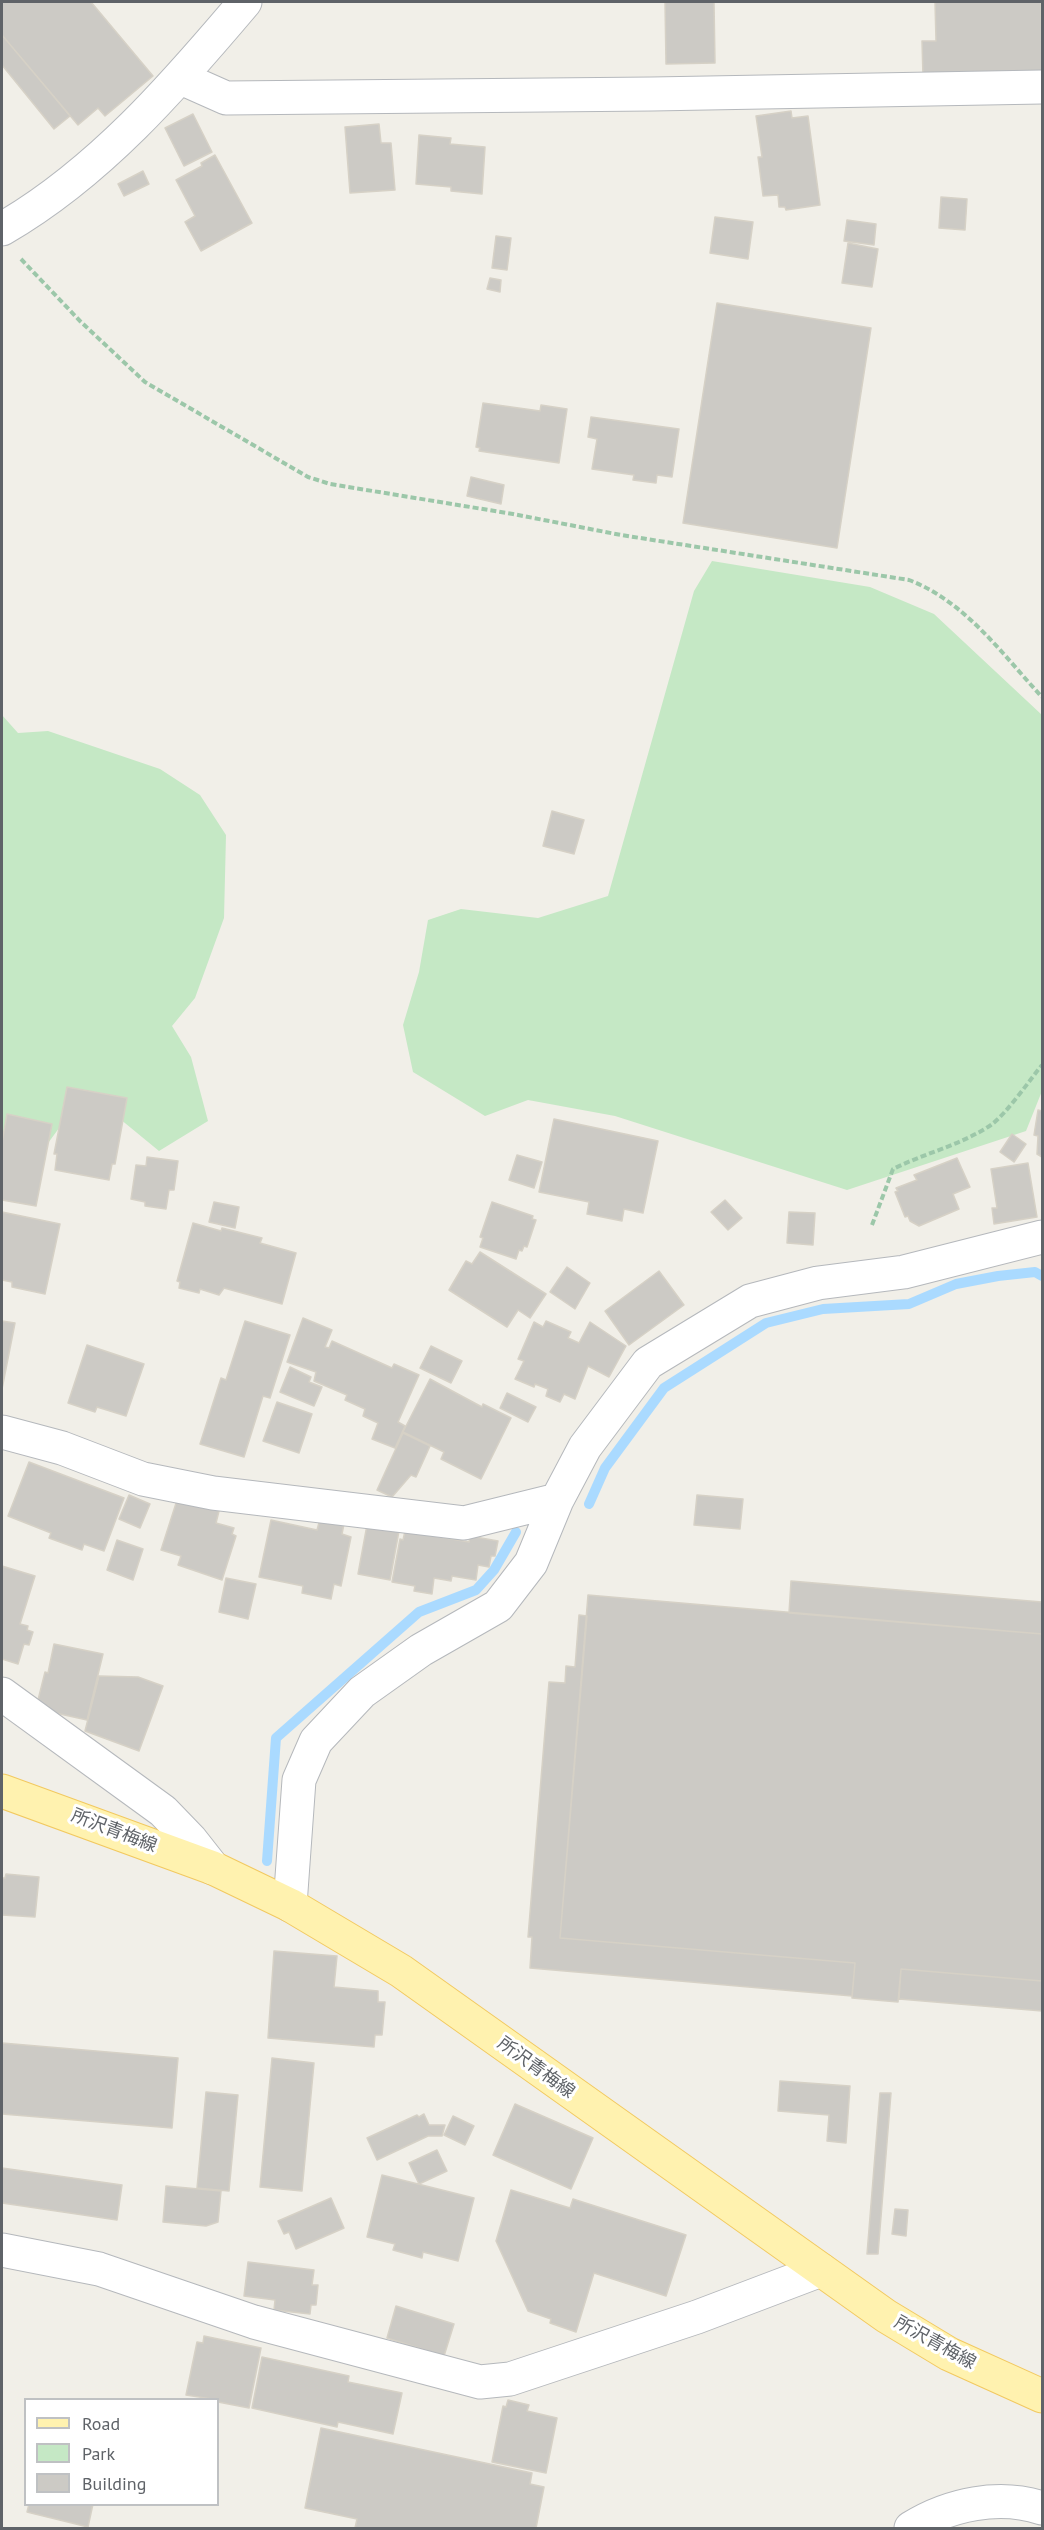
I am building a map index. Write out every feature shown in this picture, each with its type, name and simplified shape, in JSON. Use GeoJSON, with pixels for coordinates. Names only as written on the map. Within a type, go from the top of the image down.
{"type":"FeatureCollection","features":[{"type":"Feature","properties":{"kind":"main road","name":"所沢青梅線"},"geometry":{"type":"LineString","coordinates":[[2,1791],[213,1868],[290,1905],[401,1971],[820,2270],[918,2337],[995,2376],[1042,2396]]}},
{"type":"Feature","properties":{"kind":"street"},"geometry":{"type":"LineString","coordinates":[[8,239],[31,212],[70,183],[181,78],[245,2]]}},
{"type":"Feature","properties":{"kind":"street"},"geometry":{"type":"LineString","coordinates":[[181,78],[226,98],[1042,87]]}},
{"type":"Feature","properties":{"kind":"street"},"geometry":{"type":"LineString","coordinates":[[290,1905],[299,1780],[316,1741],[362,1692],[421,1650],[498,1606],[531,1563],[557,1500],[585,1447],[648,1363],[750,1301],[818,1283],[904,1272],[1042,1238]]}},
{"type":"Feature","properties":{"kind":"street"},"geometry":{"type":"LineString","coordinates":[[2,1432],[62,1448],[143,1479],[236,1496],[464,1523],[557,1500]]}},
{"type":"Feature","properties":{"kind":"street"},"geometry":{"type":"LineString","coordinates":[[2,1694],[164,1811],[213,1868]]}},
{"type":"Feature","properties":{"kind":"street"},"geometry":{"type":"LineString","coordinates":[[2,2250],[99,2269],[254,2322],[480,2382],[510,2379],[697,2317],[820,2270]]}},
{"type":"Feature","properties":{"kind":"street"},"geometry":{"type":"LineString","coordinates":[[911,2529],[928,2519],[970,2505],[1012,2502],[1042,2508]]}},
{"type":"Feature","properties":{"kind":"path"},"geometry":{"type":"LineString","coordinates":[[8,239],[80,321],[146,382],[308,477],[330,484],[513,514],[621,535],[909,580],[931,589],[986,634],[1042,697]]}},
{"type":"Feature","properties":{"kind":"path"},"geometry":{"type":"LineString","coordinates":[[872,1225],[893,1169],[919,1156],[958,1143],[993,1124],[1042,1065]]}},
{"type":"Feature","properties":{"kind":"green space"},"geometry":{"type":"Polygon","coordinates":[[[712,561],[870,587],[934,614],[1042,715],[1042,1091],[1026,1131],[847,1190],[615,1116],[528,1100],[485,1116],[413,1072],[403,1025],[419,972],[428,920],[461,909],[538,918],[608,896],[694,591],[712,561]]]}},
{"type":"Feature","properties":{"kind":"green space"},"geometry":{"type":"Polygon","coordinates":[[[2,715],[18,733],[48,731],[160,769],[200,795],[226,835],[224,918],[195,998],[172,1026],[191,1057],[208,1121],[159,1151],[86,1091],[27,1172],[2,1188],[2,715]]]}},
{"type":"Feature","properties":{"kind":"building"},"geometry":{"type":"Polygon","coordinates":[[[2,2],[91,2],[153,76],[105,116],[98,108],[78,125],[2,35],[2,2]]]}},
{"type":"Feature","properties":{"kind":"building"},"geometry":{"type":"Polygon","coordinates":[[[665,2],[714,2],[715,63],[666,64],[665,2]]]}},
{"type":"Feature","properties":{"kind":"building"},"geometry":{"type":"Polygon","coordinates":[[[935,2],[1041,2],[1042,76],[923,77],[922,41],[936,41],[935,2]]]}},
{"type":"Feature","properties":{"kind":"building"},"geometry":{"type":"Polygon","coordinates":[[[2,35],[70,116],[54,129],[2,65],[2,35]]]}},
{"type":"Feature","properties":{"kind":"building"},"geometry":{"type":"Polygon","coordinates":[[[791,111],[792,118],[808,116],[820,205],[786,210],[785,207],[779,207],[778,195],[763,196],[758,157],[762,157],[756,116],[791,111]]]}},
{"type":"Feature","properties":{"kind":"building"},"geometry":{"type":"Polygon","coordinates":[[[193,114],[212,152],[184,166],[165,128],[193,114]]]}},
{"type":"Feature","properties":{"kind":"building"},"geometry":{"type":"Polygon","coordinates":[[[379,124],[381,143],[391,143],[395,190],[350,193],[345,127],[379,124]]]}},
{"type":"Feature","properties":{"kind":"building"},"geometry":{"type":"Polygon","coordinates":[[[419,135],[451,138],[450,144],[485,147],[482,194],[451,191],[451,187],[416,184],[419,135]]]}},
{"type":"Feature","properties":{"kind":"building"},"geometry":{"type":"Polygon","coordinates":[[[215,155],[252,223],[201,251],[185,222],[195,216],[176,180],[202,166],[201,163],[215,155]]]}},
{"type":"Feature","properties":{"kind":"building"},"geometry":{"type":"Polygon","coordinates":[[[143,171],[149,184],[124,196],[118,184],[143,171]]]}},
{"type":"Feature","properties":{"kind":"building"},"geometry":{"type":"Polygon","coordinates":[[[941,197],[967,199],[965,230],[939,228],[941,197]]]}},
{"type":"Feature","properties":{"kind":"building"},"geometry":{"type":"Polygon","coordinates":[[[715,217],[753,222],[748,259],[710,253],[715,217]]]}},
{"type":"Feature","properties":{"kind":"building"},"geometry":{"type":"Polygon","coordinates":[[[847,220],[876,224],[874,245],[844,241],[847,220]]]}},
{"type":"Feature","properties":{"kind":"building"},"geometry":{"type":"Polygon","coordinates":[[[496,236],[511,238],[507,270],[492,268],[496,236]]]}},
{"type":"Feature","properties":{"kind":"building"},"geometry":{"type":"Polygon","coordinates":[[[848,243],[878,249],[872,287],[842,283],[848,243]]]}},
{"type":"Feature","properties":{"kind":"building"},"geometry":{"type":"Polygon","coordinates":[[[490,278],[501,280],[500,292],[487,289],[490,278]]]}},
{"type":"Feature","properties":{"kind":"building"},"geometry":{"type":"Polygon","coordinates":[[[717,303],[871,328],[837,548],[683,523],[717,303]]]}},
{"type":"Feature","properties":{"kind":"building"},"geometry":{"type":"Polygon","coordinates":[[[483,403],[540,411],[541,405],[567,409],[559,463],[479,451],[480,448],[476,447],[483,403]]]}},
{"type":"Feature","properties":{"kind":"building"},"geometry":{"type":"Polygon","coordinates":[[[591,417],[679,429],[672,477],[657,475],[656,483],[633,480],[634,475],[592,469],[597,439],[588,437],[591,417]]]}},
{"type":"Feature","properties":{"kind":"building"},"geometry":{"type":"Polygon","coordinates":[[[471,477],[504,485],[501,504],[467,496],[471,477]]]}},
{"type":"Feature","properties":{"kind":"building"},"geometry":{"type":"Polygon","coordinates":[[[552,811],[584,820],[574,854],[543,846],[552,811]]]}},
{"type":"Feature","properties":{"kind":"building"},"geometry":{"type":"Polygon","coordinates":[[[67,1087],[127,1098],[115,1164],[112,1164],[109,1180],[55,1170],[57,1154],[54,1154],[67,1087]]]}},
{"type":"Feature","properties":{"kind":"building"},"geometry":{"type":"Polygon","coordinates":[[[1038,1110],[1042,1111],[1042,1157],[1037,1154],[1038,1136],[1034,1135],[1038,1110]]]}},
{"type":"Feature","properties":{"kind":"building"},"geometry":{"type":"Polygon","coordinates":[[[7,1114],[52,1124],[36,1206],[2,1200],[2,1142],[7,1114]]]}},
{"type":"Feature","properties":{"kind":"building"},"geometry":{"type":"Polygon","coordinates":[[[554,1119],[658,1141],[643,1213],[624,1209],[622,1221],[587,1214],[589,1202],[539,1192],[554,1119]]]}},
{"type":"Feature","properties":{"kind":"building"},"geometry":{"type":"Polygon","coordinates":[[[1012,1134],[1026,1144],[1014,1162],[1000,1152],[1012,1134]]]}},
{"type":"Feature","properties":{"kind":"building"},"geometry":{"type":"Polygon","coordinates":[[[517,1155],[542,1162],[534,1188],[509,1180],[517,1155]]]}},
{"type":"Feature","properties":{"kind":"building"},"geometry":{"type":"Polygon","coordinates":[[[147,1157],[178,1161],[174,1190],[169,1190],[166,1209],[145,1206],[145,1202],[131,1199],[136,1165],[146,1166],[147,1157]]]}},
{"type":"Feature","properties":{"kind":"building"},"geometry":{"type":"Polygon","coordinates":[[[957,1158],[970,1187],[953,1194],[959,1209],[919,1226],[910,1221],[908,1216],[905,1217],[895,1192],[898,1191],[896,1188],[917,1180],[914,1175],[957,1158]]]}},
{"type":"Feature","properties":{"kind":"building"},"geometry":{"type":"Polygon","coordinates":[[[1028,1163],[1037,1217],[994,1224],[992,1208],[997,1208],[991,1169],[1028,1163]]]}},
{"type":"Feature","properties":{"kind":"building"},"geometry":{"type":"Polygon","coordinates":[[[725,1200],[742,1218],[728,1230],[711,1212],[725,1200]]]}},
{"type":"Feature","properties":{"kind":"building"},"geometry":{"type":"Polygon","coordinates":[[[214,1202],[239,1207],[235,1228],[209,1222],[214,1202]]]}},
{"type":"Feature","properties":{"kind":"building"},"geometry":{"type":"Polygon","coordinates":[[[492,1202],[533,1216],[532,1219],[536,1220],[527,1247],[524,1246],[522,1251],[519,1250],[516,1259],[480,1247],[483,1238],[480,1237],[492,1202]]]}},
{"type":"Feature","properties":{"kind":"building"},"geometry":{"type":"Polygon","coordinates":[[[2,1212],[60,1224],[45,1294],[12,1287],[12,1282],[2,1280],[2,1212]]]}},
{"type":"Feature","properties":{"kind":"building"},"geometry":{"type":"Polygon","coordinates":[[[789,1212],[815,1213],[813,1245],[787,1243],[789,1212]]]}},
{"type":"Feature","properties":{"kind":"building"},"geometry":{"type":"Polygon","coordinates":[[[193,1223],[221,1231],[222,1228],[262,1238],[260,1243],[296,1253],[282,1304],[224,1288],[219,1295],[200,1289],[199,1293],[179,1288],[180,1282],[177,1281],[193,1223]]]}},
{"type":"Feature","properties":{"kind":"building"},"geometry":{"type":"Polygon","coordinates":[[[480,1252],[546,1294],[530,1318],[518,1310],[507,1327],[449,1290],[466,1261],[472,1264],[480,1252]]]}},
{"type":"Feature","properties":{"kind":"building"},"geometry":{"type":"Polygon","coordinates":[[[567,1267],[590,1283],[575,1309],[550,1292],[567,1267]]]}},
{"type":"Feature","properties":{"kind":"building"},"geometry":{"type":"Polygon","coordinates":[[[659,1271],[684,1305],[629,1345],[605,1311],[659,1271]]]}},
{"type":"Feature","properties":{"kind":"building"},"geometry":{"type":"Polygon","coordinates":[[[303,1318],[332,1330],[325,1347],[329,1348],[332,1341],[392,1368],[394,1364],[419,1375],[398,1422],[405,1426],[395,1448],[372,1439],[378,1423],[363,1416],[365,1409],[345,1400],[347,1395],[314,1381],[316,1372],[287,1362],[303,1318]]]}},
{"type":"Feature","properties":{"kind":"building"},"geometry":{"type":"Polygon","coordinates":[[[2,1321],[15,1323],[2,1389],[2,1321]]]}},
{"type":"Feature","properties":{"kind":"building"},"geometry":{"type":"Polygon","coordinates":[[[245,1321],[290,1335],[270,1398],[263,1396],[244,1457],[200,1444],[221,1378],[226,1380],[245,1321]]]}},
{"type":"Feature","properties":{"kind":"building"},"geometry":{"type":"Polygon","coordinates":[[[546,1321],[571,1332],[568,1338],[579,1343],[590,1322],[626,1346],[609,1377],[588,1366],[575,1399],[564,1394],[560,1402],[546,1396],[548,1389],[535,1384],[534,1387],[515,1379],[524,1361],[518,1359],[534,1322],[543,1327],[546,1321]]]}},
{"type":"Feature","properties":{"kind":"building"},"geometry":{"type":"Polygon","coordinates":[[[87,1345],[144,1364],[126,1416],[97,1407],[95,1412],[68,1403],[87,1345]]]}},
{"type":"Feature","properties":{"kind":"building"},"geometry":{"type":"Polygon","coordinates":[[[431,1346],[462,1361],[451,1383],[420,1368],[431,1346]]]}},
{"type":"Feature","properties":{"kind":"building"},"geometry":{"type":"Polygon","coordinates":[[[290,1367],[311,1377],[309,1382],[322,1387],[314,1406],[280,1392],[290,1367]]]}},
{"type":"Feature","properties":{"kind":"building"},"geometry":{"type":"Polygon","coordinates":[[[430,1379],[482,1407],[483,1404],[511,1418],[481,1479],[441,1459],[444,1452],[403,1432],[430,1379]]]}},
{"type":"Feature","properties":{"kind":"building"},"geometry":{"type":"Polygon","coordinates":[[[507,1393],[536,1407],[528,1422],[500,1408],[507,1393]]]}},
{"type":"Feature","properties":{"kind":"building"},"geometry":{"type":"Polygon","coordinates":[[[277,1402],[312,1414],[299,1453],[263,1441],[277,1402]]]}},
{"type":"Feature","properties":{"kind":"building"},"geometry":{"type":"Polygon","coordinates":[[[403,1433],[430,1446],[416,1477],[411,1475],[392,1497],[377,1490],[403,1433]]]}},
{"type":"Feature","properties":{"kind":"building"},"geometry":{"type":"Polygon","coordinates":[[[29,1462],[124,1498],[104,1551],[84,1544],[82,1550],[49,1538],[51,1533],[8,1516],[29,1462]]]}},
{"type":"Feature","properties":{"kind":"building"},"geometry":{"type":"Polygon","coordinates":[[[129,1495],[150,1504],[140,1528],[119,1519],[129,1495]]]}},
{"type":"Feature","properties":{"kind":"building"},"geometry":{"type":"Polygon","coordinates":[[[697,1495],[743,1499],[740,1529],[694,1525],[697,1495]]]}},
{"type":"Feature","properties":{"kind":"building"},"geometry":{"type":"Polygon","coordinates":[[[178,1497],[219,1511],[216,1523],[234,1528],[232,1534],[236,1536],[222,1580],[178,1565],[181,1556],[161,1550],[178,1497]]]}},
{"type":"Feature","properties":{"kind":"building"},"geometry":{"type":"Polygon","coordinates":[[[320,1519],[344,1524],[342,1534],[351,1537],[341,1586],[334,1584],[331,1599],[302,1593],[303,1586],[259,1577],[271,1520],[317,1530],[320,1519]]]}},
{"type":"Feature","properties":{"kind":"building"},"geometry":{"type":"Polygon","coordinates":[[[367,1525],[399,1531],[390,1580],[358,1574],[367,1525]]]}},
{"type":"Feature","properties":{"kind":"building"},"geometry":{"type":"Polygon","coordinates":[[[405,1531],[469,1542],[470,1536],[498,1541],[495,1556],[491,1556],[489,1567],[478,1565],[476,1580],[452,1576],[451,1581],[434,1578],[432,1594],[414,1591],[415,1586],[392,1582],[400,1539],[403,1540],[405,1531]]]}},
{"type":"Feature","properties":{"kind":"building"},"geometry":{"type":"Polygon","coordinates":[[[117,1540],[143,1549],[133,1580],[107,1570],[117,1540]]]}},
{"type":"Feature","properties":{"kind":"building"},"geometry":{"type":"Polygon","coordinates":[[[2,1566],[35,1576],[20,1624],[28,1626],[27,1630],[33,1632],[29,1645],[24,1644],[18,1664],[2,1659],[2,1566]]]}},
{"type":"Feature","properties":{"kind":"building"},"geometry":{"type":"Polygon","coordinates":[[[226,1578],[256,1584],[248,1619],[219,1612],[226,1578]]]}},
{"type":"Feature","properties":{"kind":"building"},"geometry":{"type":"Polygon","coordinates":[[[791,1581],[1042,1602],[1042,1634],[789,1613],[791,1581]]]}},
{"type":"Feature","properties":{"kind":"building"},"geometry":{"type":"Polygon","coordinates":[[[588,1595],[1042,1634],[1042,1981],[901,1969],[898,2002],[852,1998],[855,1963],[560,1938],[588,1595]]]}},
{"type":"Feature","properties":{"kind":"building"},"geometry":{"type":"Polygon","coordinates":[[[579,1615],[587,1616],[560,1938],[855,1963],[852,1996],[530,1968],[532,1937],[528,1937],[549,1682],[565,1683],[566,1666],[575,1667],[579,1615]]]}},
{"type":"Feature","properties":{"kind":"building"},"geometry":{"type":"Polygon","coordinates":[[[54,1644],[103,1654],[87,1720],[51,1712],[48,1706],[37,1704],[45,1672],[48,1673],[54,1644]]]}},
{"type":"Feature","properties":{"kind":"building"},"geometry":{"type":"Polygon","coordinates":[[[99,1676],[138,1677],[163,1686],[139,1751],[85,1731],[99,1676]]]}},
{"type":"Feature","properties":{"kind":"building"},"geometry":{"type":"Polygon","coordinates":[[[6,1874],[39,1877],[35,1917],[2,1915],[2,1878],[5,1878],[6,1874]]]}},
{"type":"Feature","properties":{"kind":"building"},"geometry":{"type":"Polygon","coordinates":[[[274,1951],[337,1956],[334,1987],[378,1991],[378,2002],[385,2002],[382,2035],[375,2035],[374,2047],[268,2038],[274,1951]]]}},
{"type":"Feature","properties":{"kind":"building"},"geometry":{"type":"Polygon","coordinates":[[[901,1969],[1042,1981],[1042,2011],[899,1999],[901,1969]]]}},
{"type":"Feature","properties":{"kind":"building"},"geometry":{"type":"Polygon","coordinates":[[[2,2043],[178,2058],[172,2128],[2,2114],[2,2043]]]}},
{"type":"Feature","properties":{"kind":"building"},"geometry":{"type":"Polygon","coordinates":[[[272,2058],[314,2063],[302,2191],[260,2187],[272,2058]]]}},
{"type":"Feature","properties":{"kind":"building"},"geometry":{"type":"Polygon","coordinates":[[[780,2081],[850,2086],[846,2143],[827,2141],[829,2115],[778,2111],[780,2081]]]}},
{"type":"Feature","properties":{"kind":"building"},"geometry":{"type":"Polygon","coordinates":[[[206,2092],[238,2095],[229,2191],[197,2188],[206,2092]]]}},
{"type":"Feature","properties":{"kind":"building"},"geometry":{"type":"Polygon","coordinates":[[[880,2093],[891,2093],[878,2254],[867,2254],[880,2093]]]}},
{"type":"Feature","properties":{"kind":"building"},"geometry":{"type":"Polygon","coordinates":[[[515,2104],[593,2138],[571,2189],[493,2155],[515,2104]]]}},
{"type":"Feature","properties":{"kind":"building"},"geometry":{"type":"Polygon","coordinates":[[[424,2114],[429,2125],[445,2125],[442,2136],[428,2136],[377,2160],[367,2138],[424,2114]]]}},
{"type":"Feature","properties":{"kind":"building"},"geometry":{"type":"Polygon","coordinates":[[[453,2116],[474,2126],[465,2145],[444,2135],[453,2116]]]}},
{"type":"Feature","properties":{"kind":"building"},"geometry":{"type":"Polygon","coordinates":[[[437,2150],[447,2171],[419,2184],[409,2163],[437,2150]]]}},
{"type":"Feature","properties":{"kind":"building"},"geometry":{"type":"Polygon","coordinates":[[[2,2168],[122,2185],[117,2220],[2,2203],[2,2168]]]}},
{"type":"Feature","properties":{"kind":"building"},"geometry":{"type":"Polygon","coordinates":[[[382,2175],[474,2198],[458,2261],[423,2252],[422,2258],[393,2250],[395,2244],[367,2237],[382,2175]]]}},
{"type":"Feature","properties":{"kind":"building"},"geometry":{"type":"Polygon","coordinates":[[[166,2186],[221,2191],[218,2222],[206,2226],[163,2222],[166,2186]]]}},
{"type":"Feature","properties":{"kind":"building"},"geometry":{"type":"Polygon","coordinates":[[[511,2190],[570,2208],[573,2199],[686,2235],[666,2296],[594,2273],[576,2332],[550,2323],[551,2319],[528,2311],[496,2241],[511,2190]]]}},
{"type":"Feature","properties":{"kind":"building"},"geometry":{"type":"Polygon","coordinates":[[[331,2198],[344,2228],[296,2249],[289,2232],[284,2234],[278,2221],[331,2198]]]}},
{"type":"Feature","properties":{"kind":"building"},"geometry":{"type":"Polygon","coordinates":[[[895,2209],[908,2210],[906,2236],[892,2234],[895,2209]]]}},
{"type":"Feature","properties":{"kind":"building"},"geometry":{"type":"Polygon","coordinates":[[[248,2262],[314,2270],[312,2285],[318,2285],[316,2305],[311,2305],[310,2314],[274,2310],[275,2300],[244,2296],[248,2262]]]}},
{"type":"Feature","properties":{"kind":"building"},"geometry":{"type":"Polygon","coordinates":[[[396,2306],[454,2324],[444,2356],[387,2338],[396,2306]]]}},
{"type":"Feature","properties":{"kind":"building"},"geometry":{"type":"Polygon","coordinates":[[[204,2336],[261,2348],[249,2408],[219,2402],[219,2398],[186,2395],[197,2342],[203,2343],[204,2336]]]}},
{"type":"Feature","properties":{"kind":"building"},"geometry":{"type":"Polygon","coordinates":[[[262,2357],[349,2376],[348,2382],[402,2393],[393,2434],[338,2422],[337,2427],[252,2408],[262,2357]]]}},
{"type":"Feature","properties":{"kind":"building"},"geometry":{"type":"Polygon","coordinates":[[[508,2400],[529,2405],[527,2411],[557,2418],[546,2473],[492,2462],[503,2406],[506,2407],[508,2400]]]}},
{"type":"Feature","properties":{"kind":"building"},"geometry":{"type":"Polygon","coordinates":[[[321,2428],[532,2473],[530,2484],[544,2487],[536,2528],[355,2528],[357,2519],[305,2508],[321,2428]]]}},
{"type":"Feature","properties":{"kind":"building"},"geometry":{"type":"Polygon","coordinates":[[[28,2506],[93,2506],[88,2527],[27,2512],[28,2506]]]}},
{"type":"Feature","properties":{"kind":"waterway"},"geometry":{"type":"LineString","coordinates":[[589,1504],[605,1468],[664,1388],[766,1323],[823,1309],[909,1304],[956,1284],[998,1276],[1035,1272],[1042,1276]]}},
{"type":"Feature","properties":{"kind":"waterway"},"geometry":{"type":"LineString","coordinates":[[267,1861],[276,1738],[419,1612],[476,1590],[494,1570],[516,1532]]}}]}
